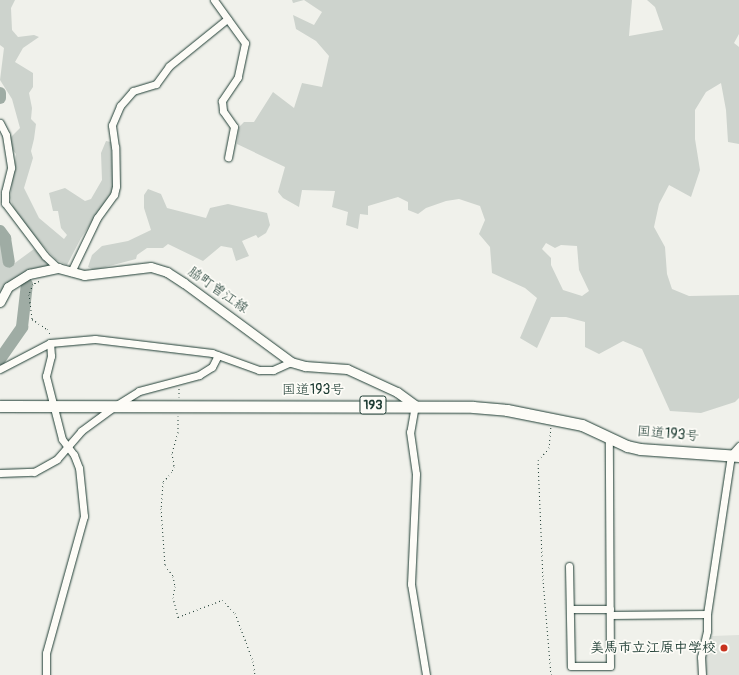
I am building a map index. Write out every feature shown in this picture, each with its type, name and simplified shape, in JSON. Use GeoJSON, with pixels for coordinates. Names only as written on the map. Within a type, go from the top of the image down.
{"type":"FeatureCollection","features":[{"type":"Feature","properties":{"kind":"highway","name":"国道193号"},"geometry":{"type":"LineString","coordinates":[[0,406],[414,405],[506,410],[582,425],[640,449],[735,456]]}},
{"type":"Feature","properties":{"kind":"main road","name":"脇町曽江線"},"geometry":{"type":"LineString","coordinates":[[0,302],[8,287],[28,274],[58,268],[71,272],[104,274],[138,266],[167,272],[291,362],[305,366],[347,368],[397,392],[414,405]]}},
{"type":"Feature","properties":{"kind":"street"},"geometry":{"type":"LineString","coordinates":[[214,0],[245,43],[238,77],[222,101],[223,111],[234,126],[228,157]]}},
{"type":"Feature","properties":{"kind":"street"},"geometry":{"type":"LineString","coordinates":[[71,272],[97,218],[114,195],[116,186],[115,147],[112,125],[120,106],[132,91],[156,84],[169,66],[227,19]]}},
{"type":"Feature","properties":{"kind":"street"},"geometry":{"type":"LineString","coordinates":[[0,124],[6,135],[11,168],[5,192],[6,203],[44,256],[58,268]]}},
{"type":"Feature","properties":{"kind":"street"},"geometry":{"type":"LineString","coordinates":[[0,369],[53,343],[95,339],[115,340],[218,355],[259,370],[273,370],[291,362]]}},
{"type":"Feature","properties":{"kind":"street"},"geometry":{"type":"LineString","coordinates":[[46,675],[46,653],[84,516],[79,468],[74,455],[62,439],[46,376],[53,343]]}},
{"type":"Feature","properties":{"kind":"street"},"geometry":{"type":"LineString","coordinates":[[0,473],[34,472],[57,459],[81,431],[115,406],[139,391],[179,382],[212,367],[218,355]]}},
{"type":"Feature","properties":{"kind":"street"},"geometry":{"type":"LineString","coordinates":[[414,405],[410,432],[416,474],[411,584],[426,675]]}},
{"type":"Feature","properties":{"kind":"street"},"geometry":{"type":"LineString","coordinates":[[569,566],[571,666],[610,666],[609,437]]}},
{"type":"Feature","properties":{"kind":"street"},"geometry":{"type":"LineString","coordinates":[[702,675],[701,657],[708,631],[707,614],[735,456],[739,446]]}},
{"type":"Feature","properties":{"kind":"street"},"geometry":{"type":"LineString","coordinates":[[570,609],[610,612],[707,614]]}},
{"type":"Feature","properties":{"kind":"path"},"geometry":{"type":"LineString","coordinates":[[42,279],[33,284],[30,294],[32,319],[47,329],[53,343]]}},
{"type":"Feature","properties":{"kind":"path"},"geometry":{"type":"LineString","coordinates":[[179,382],[178,432],[172,453],[174,466],[172,472],[163,482],[161,508],[166,565],[173,576],[176,586],[173,597],[178,617],[222,600],[235,612],[253,661],[255,675]]}},
{"type":"Feature","properties":{"kind":"path"},"geometry":{"type":"LineString","coordinates":[[551,675],[543,580],[538,460],[548,448],[552,419]]}},
{"type":"Feature","properties":{"kind":"shaded area"},"geometry":{"type":"Polygon","coordinates":[[[0,0],[15,0],[11,8],[12,30],[18,37],[34,35],[39,37],[23,48],[15,62],[33,73],[33,87],[29,93],[32,108],[31,119],[36,124],[31,151],[33,158],[24,188],[39,218],[64,239],[67,235],[61,228],[58,211],[53,211],[49,193],[65,188],[85,201],[91,199],[102,180],[101,153],[106,141],[111,142],[113,190],[81,238],[67,265],[56,260],[27,228],[15,212],[10,198],[16,154],[11,148],[10,138],[20,128],[12,99],[0,80],[4,48],[0,45],[0,0]]]}},
{"type":"Feature","properties":{"kind":"shaded area"},"geometry":{"type":"Polygon","coordinates":[[[292,0],[304,0],[293,3],[292,0]]]}},
{"type":"Feature","properties":{"kind":"shaded area"},"geometry":{"type":"Polygon","coordinates":[[[304,0],[632,0],[629,36],[663,30],[655,7],[647,0],[739,0],[739,34],[734,43],[739,47],[739,144],[728,142],[726,110],[721,83],[706,92],[695,110],[695,139],[700,170],[691,197],[669,185],[659,204],[654,227],[665,247],[667,274],[672,289],[689,296],[739,295],[739,398],[735,402],[701,413],[670,411],[642,349],[623,341],[599,354],[585,347],[585,322],[566,317],[551,317],[537,348],[520,338],[537,298],[525,288],[492,273],[490,247],[479,234],[485,220],[480,206],[459,199],[446,201],[426,208],[418,214],[408,210],[408,202],[398,197],[368,206],[368,215],[360,214],[358,229],[346,225],[348,212],[332,207],[335,191],[302,190],[299,207],[283,198],[278,192],[285,167],[237,144],[239,127],[244,122],[254,122],[273,92],[294,108],[302,83],[322,87],[329,56],[316,41],[296,29],[293,15],[314,25],[322,12],[304,0]],[[546,243],[542,249],[551,258],[551,265],[563,290],[582,296],[589,291],[579,270],[577,246],[561,245],[555,248],[546,243]]]}},
{"type":"Feature","properties":{"kind":"shaded area"},"geometry":{"type":"Polygon","coordinates":[[[148,189],[161,194],[167,208],[206,218],[210,208],[228,204],[267,213],[270,225],[266,233],[258,238],[256,235],[242,241],[249,256],[236,261],[232,248],[221,246],[203,261],[168,244],[163,248],[147,248],[137,255],[136,259],[94,270],[88,267],[92,255],[102,246],[128,241],[151,230],[144,208],[144,195],[148,189]]]}},
{"type":"Feature","properties":{"kind":"shaded area"},"geometry":{"type":"Polygon","coordinates":[[[0,237],[8,268],[34,249],[50,265],[27,270],[0,293],[0,237]]]}},
{"type":"Feature","properties":{"kind":"shaded area","name":"美馬市立江原中学校"},"geometry":{"type":"Polygon","coordinates":[[[739,635],[739,675],[705,675],[705,660],[712,636],[739,635]]]}},
{"type":"Feature","properties":{"kind":"waterway"},"geometry":{"type":"LineString","coordinates":[[0,93],[0,98]]}},
{"type":"Feature","properties":{"kind":"waterway"},"geometry":{"type":"LineString","coordinates":[[0,231],[5,238],[9,262]]}},
{"type":"Feature","properties":{"kind":"waterway"},"geometry":{"type":"LineString","coordinates":[[0,359],[22,327],[27,284]]}},
{"type":"Feature","properties":{"kind":"place","name":"美馬市立江原中学校"},"geometry":{"type":"Point","coordinates":[724,648]}}]}
